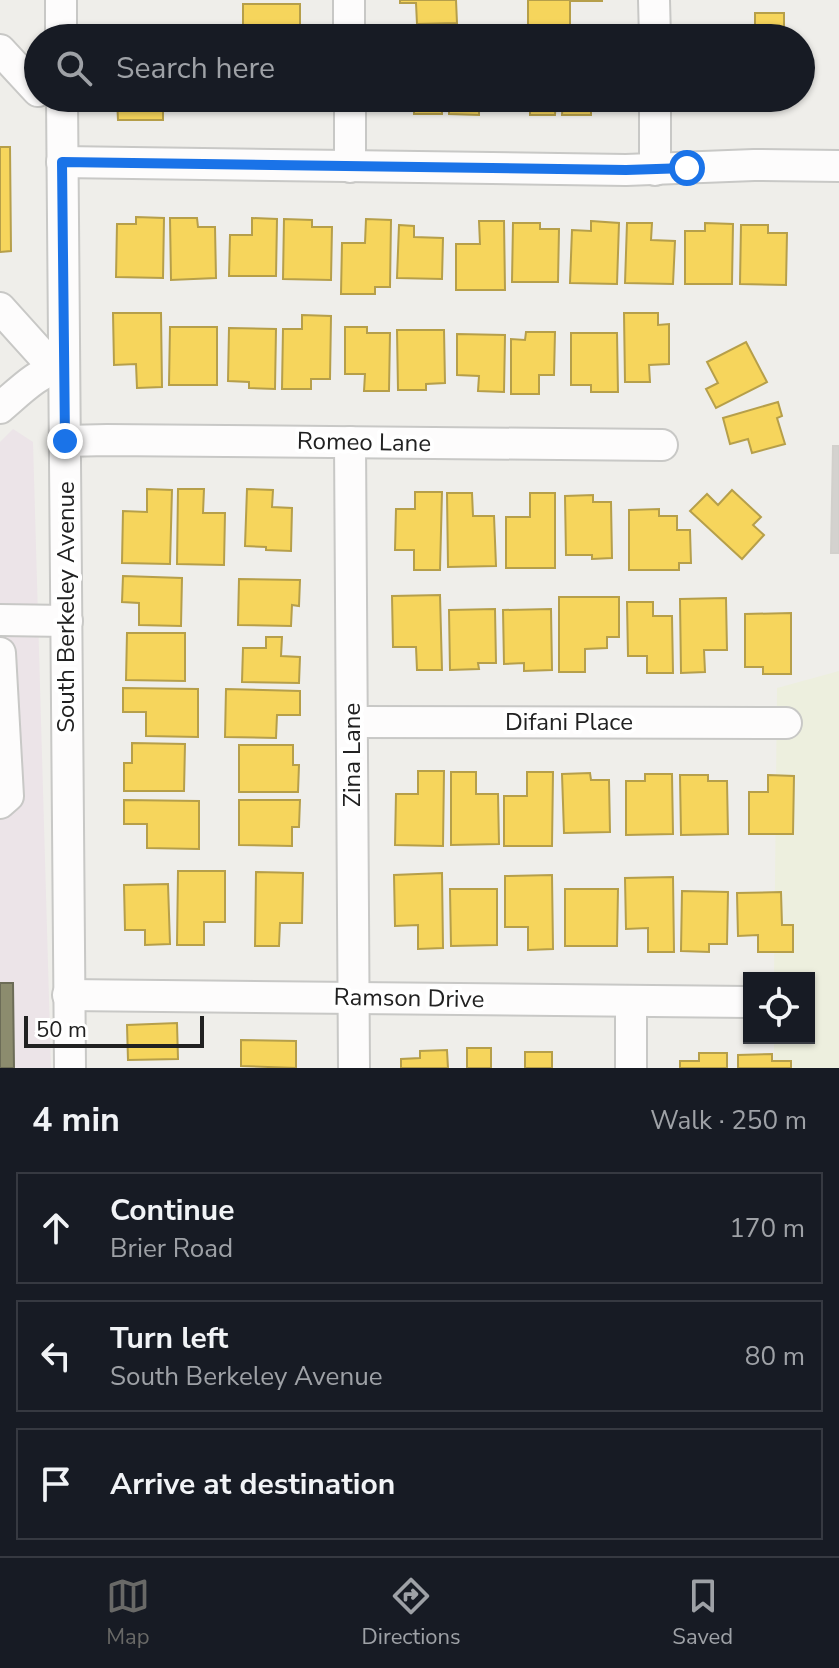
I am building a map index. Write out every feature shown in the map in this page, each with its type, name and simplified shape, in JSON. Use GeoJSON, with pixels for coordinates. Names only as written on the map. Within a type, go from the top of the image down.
{"type":"FeatureCollection","features":[{"type":"Feature","properties":{"kind":"street"},"geometry":{"type":"LineString","coordinates":[[61,0],[61,24]]}},
{"type":"Feature","properties":{"kind":"street"},"geometry":{"type":"LineString","coordinates":[[349,0],[349,24]]}},
{"type":"Feature","properties":{"kind":"street"},"geometry":{"type":"LineString","coordinates":[[654,0],[655,24]]}},
{"type":"Feature","properties":{"kind":"street"},"geometry":{"type":"LineString","coordinates":[[0,50],[24,72]]}},
{"type":"Feature","properties":{"kind":"street","name":"South Berkeley Avenue"},"geometry":{"type":"LineString","coordinates":[[54,112],[62,162],[59,367],[65,441],[70,1068]]}},
{"type":"Feature","properties":{"kind":"street"},"geometry":{"type":"LineString","coordinates":[[350,112],[350,167]]}},
{"type":"Feature","properties":{"kind":"street"},"geometry":{"type":"LineString","coordinates":[[655,112],[655,170]]}},
{"type":"Feature","properties":{"kind":"street"},"geometry":{"type":"LineString","coordinates":[[62,162],[655,170],[754,165],[839,166]]}},
{"type":"Feature","properties":{"kind":"street"},"geometry":{"type":"LineString","coordinates":[[0,308],[59,367],[37,377],[0,408]]}},
{"type":"Feature","properties":{"kind":"street","name":"Romeo Lane"},"geometry":{"type":"LineString","coordinates":[[65,441],[662,445]]}},
{"type":"Feature","properties":{"kind":"street","name":"Zina Lane"},"geometry":{"type":"LineString","coordinates":[[350,442],[354,1068]]}},
{"type":"Feature","properties":{"kind":"street"},"geometry":{"type":"LineString","coordinates":[[0,620],[67,621]]}},
{"type":"Feature","properties":{"kind":"street"},"geometry":{"type":"LineString","coordinates":[[0,653],[8,796],[0,803]]}},
{"type":"Feature","properties":{"kind":"street","name":"Difani Place"},"geometry":{"type":"LineString","coordinates":[[352,722],[786,723]]}},
{"type":"Feature","properties":{"kind":"street","name":"Ramson Drive"},"geometry":{"type":"LineString","coordinates":[[68,995],[743,1002]]}},
{"type":"Feature","properties":{"kind":"street"},"geometry":{"type":"LineString","coordinates":[[631,1001],[631,1068]]}},
{"type":"Feature","properties":{"kind":"shaded area"},"geometry":{"type":"Polygon","coordinates":[[[13,429],[33,442],[51,1068],[0,1068],[0,442],[13,429]]]}},
{"type":"Feature","properties":{"kind":"green space"},"geometry":{"type":"Polygon","coordinates":[[[839,671],[839,1068],[774,1068],[774,1044],[815,1044],[815,972],[774,972],[777,688],[839,671]]]}},
{"type":"Feature","properties":{"kind":"building: Homes"},"geometry":{"type":"Polygon","coordinates":[[[400,0],[456,0],[457,23],[417,24],[416,3],[400,3],[400,0]]]}},
{"type":"Feature","properties":{"kind":"building: Homes"},"geometry":{"type":"Polygon","coordinates":[[[528,0],[602,0],[570,1],[570,24],[528,24],[528,0]]]}},
{"type":"Feature","properties":{"kind":"building: Homes"},"geometry":{"type":"Polygon","coordinates":[[[243,4],[300,4],[300,24],[243,24],[243,4]]]}},
{"type":"Feature","properties":{"kind":"building: Homes"},"geometry":{"type":"Polygon","coordinates":[[[755,13],[784,13],[784,24],[755,24],[755,13]]]}},
{"type":"Feature","properties":{"kind":"building: Homes"},"geometry":{"type":"Polygon","coordinates":[[[118,112],[163,112],[163,120],[118,120],[118,112]]]}},
{"type":"Feature","properties":{"kind":"building: Homes"},"geometry":{"type":"Polygon","coordinates":[[[414,112],[442,112],[442,114],[414,112]]]}},
{"type":"Feature","properties":{"kind":"building: Homes"},"geometry":{"type":"Polygon","coordinates":[[[449,112],[479,112],[479,115],[449,112]]]}},
{"type":"Feature","properties":{"kind":"building: Homes"},"geometry":{"type":"Polygon","coordinates":[[[530,112],[555,112],[555,115],[530,115],[530,112]]]}},
{"type":"Feature","properties":{"kind":"building: Homes"},"geometry":{"type":"Polygon","coordinates":[[[562,112],[591,112],[591,115],[562,115],[562,112]]]}},
{"type":"Feature","properties":{"kind":"building: Homes"},"geometry":{"type":"Polygon","coordinates":[[[0,147],[10,147],[11,251],[0,252],[0,147]]]}},
{"type":"Feature","properties":{"kind":"building: Homes"},"geometry":{"type":"Polygon","coordinates":[[[136,217],[164,218],[163,278],[116,277],[117,224],[136,224],[136,217]]]}},
{"type":"Feature","properties":{"kind":"building: Homes"},"geometry":{"type":"Polygon","coordinates":[[[170,218],[197,218],[198,227],[215,227],[216,278],[171,280],[170,218]]]}},
{"type":"Feature","properties":{"kind":"building: Homes"},"geometry":{"type":"Polygon","coordinates":[[[252,218],[277,219],[276,276],[229,276],[230,235],[252,235],[252,218]]]}},
{"type":"Feature","properties":{"kind":"building: Homes"},"geometry":{"type":"Polygon","coordinates":[[[284,219],[312,220],[312,227],[332,227],[331,280],[283,279],[284,219]]]}},
{"type":"Feature","properties":{"kind":"building: Homes"},"geometry":{"type":"Polygon","coordinates":[[[366,219],[391,220],[390,287],[375,287],[375,294],[341,294],[342,243],[365,243],[366,219]]]}},
{"type":"Feature","properties":{"kind":"building: Homes"},"geometry":{"type":"Polygon","coordinates":[[[479,221],[504,221],[505,290],[456,290],[456,244],[480,244],[479,221]]]}},
{"type":"Feature","properties":{"kind":"building: Homes"},"geometry":{"type":"Polygon","coordinates":[[[591,221],[619,223],[617,284],[570,283],[572,230],[591,231],[591,221]]]}},
{"type":"Feature","properties":{"kind":"building: Homes"},"geometry":{"type":"Polygon","coordinates":[[[513,223],[540,223],[540,229],[559,229],[558,282],[512,282],[513,223]]]}},
{"type":"Feature","properties":{"kind":"building: Homes"},"geometry":{"type":"Polygon","coordinates":[[[627,223],[652,223],[651,240],[675,241],[673,284],[625,283],[627,223]]]}},
{"type":"Feature","properties":{"kind":"building: Homes"},"geometry":{"type":"Polygon","coordinates":[[[705,223],[733,224],[732,284],[685,284],[685,231],[705,231],[705,223]]]}},
{"type":"Feature","properties":{"kind":"building: Homes"},"geometry":{"type":"Polygon","coordinates":[[[399,225],[414,226],[414,237],[443,238],[442,279],[397,278],[399,225]]]}},
{"type":"Feature","properties":{"kind":"building: Homes"},"geometry":{"type":"Polygon","coordinates":[[[741,225],[768,225],[768,233],[787,233],[786,285],[740,284],[741,225]]]}},
{"type":"Feature","properties":{"kind":"building: Homes"},"geometry":{"type":"Polygon","coordinates":[[[113,313],[161,313],[162,387],[137,388],[136,364],[114,365],[113,313]]]}},
{"type":"Feature","properties":{"kind":"building: Homes"},"geometry":{"type":"Polygon","coordinates":[[[624,313],[658,313],[658,325],[669,324],[669,364],[649,365],[650,382],[625,382],[624,313]]]}},
{"type":"Feature","properties":{"kind":"building: Homes"},"geometry":{"type":"Polygon","coordinates":[[[302,315],[331,316],[330,379],[311,379],[311,389],[282,389],[283,329],[302,329],[302,315]]]}},
{"type":"Feature","properties":{"kind":"building: Homes"},"geometry":{"type":"Polygon","coordinates":[[[170,327],[217,327],[217,385],[169,385],[170,327]]]}},
{"type":"Feature","properties":{"kind":"building: Homes"},"geometry":{"type":"Polygon","coordinates":[[[345,327],[367,327],[367,333],[390,333],[389,391],[364,391],[365,374],[345,374],[345,327]]]}},
{"type":"Feature","properties":{"kind":"building: Homes"},"geometry":{"type":"Polygon","coordinates":[[[229,328],[276,329],[275,389],[249,388],[249,382],[228,381],[229,328]]]}},
{"type":"Feature","properties":{"kind":"building: Homes"},"geometry":{"type":"Polygon","coordinates":[[[397,330],[444,330],[445,383],[426,384],[426,390],[398,390],[397,330]]]}},
{"type":"Feature","properties":{"kind":"building: Homes"},"geometry":{"type":"Polygon","coordinates":[[[526,332],[555,332],[554,375],[539,375],[539,394],[511,394],[511,339],[525,340],[526,332]]]}},
{"type":"Feature","properties":{"kind":"building: Homes"},"geometry":{"type":"Polygon","coordinates":[[[571,333],[617,333],[618,392],[591,392],[591,385],[571,385],[571,333]]]}},
{"type":"Feature","properties":{"kind":"building: Homes"},"geometry":{"type":"Polygon","coordinates":[[[457,334],[505,335],[504,392],[478,391],[479,376],[457,375],[457,334]]]}},
{"type":"Feature","properties":{"kind":"building: Homes"},"geometry":{"type":"Polygon","coordinates":[[[746,342],[767,382],[716,408],[706,389],[718,383],[707,362],[746,342]]]}},
{"type":"Feature","properties":{"kind":"building: Homes"},"geometry":{"type":"Polygon","coordinates":[[[778,402],[782,416],[777,418],[785,444],[752,453],[748,439],[730,444],[723,418],[778,402]]]}},
{"type":"Feature","properties":{"kind":"building: Homes"},"geometry":{"type":"Polygon","coordinates":[[[147,489],[172,490],[170,564],[122,563],[123,511],[147,512],[147,489]]]}},
{"type":"Feature","properties":{"kind":"building: Homes"},"geometry":{"type":"Polygon","coordinates":[[[178,489],[204,489],[203,513],[225,513],[224,565],[177,564],[178,489]]]}},
{"type":"Feature","properties":{"kind":"building: Homes"},"geometry":{"type":"Polygon","coordinates":[[[247,489],[273,490],[272,507],[292,508],[291,551],[245,546],[247,489]]]}},
{"type":"Feature","properties":{"kind":"building: Homes"},"geometry":{"type":"Polygon","coordinates":[[[732,490],[761,517],[753,525],[764,535],[742,559],[690,511],[707,494],[718,505],[732,490]]]}},
{"type":"Feature","properties":{"kind":"building: Homes"},"geometry":{"type":"Polygon","coordinates":[[[415,492],[442,492],[440,570],[414,570],[414,550],[395,550],[396,509],[415,509],[415,492]]]}},
{"type":"Feature","properties":{"kind":"building: Homes"},"geometry":{"type":"Polygon","coordinates":[[[447,493],[472,493],[473,516],[494,516],[496,566],[448,567],[447,493]]]}},
{"type":"Feature","properties":{"kind":"building: Homes"},"geometry":{"type":"Polygon","coordinates":[[[530,493],[555,493],[555,568],[506,568],[506,517],[530,517],[530,493]]]}},
{"type":"Feature","properties":{"kind":"building: Homes"},"geometry":{"type":"Polygon","coordinates":[[[593,495],[593,502],[611,502],[612,558],[566,555],[565,496],[593,495]]]}},
{"type":"Feature","properties":{"kind":"building: Homes"},"geometry":{"type":"Polygon","coordinates":[[[659,509],[659,516],[677,516],[677,530],[690,530],[691,563],[679,563],[679,570],[629,570],[629,510],[659,509]]]}},
{"type":"Feature","properties":{"kind":"building: Homes"},"geometry":{"type":"Polygon","coordinates":[[[123,576],[182,578],[181,626],[139,625],[139,603],[122,602],[123,576]]]}},
{"type":"Feature","properties":{"kind":"building: Homes"},"geometry":{"type":"Polygon","coordinates":[[[239,579],[300,580],[299,606],[292,605],[291,626],[238,625],[239,579]]]}},
{"type":"Feature","properties":{"kind":"building: Homes"},"geometry":{"type":"Polygon","coordinates":[[[440,595],[442,670],[417,670],[416,647],[393,647],[392,596],[440,595]]]}},
{"type":"Feature","properties":{"kind":"building: Homes"},"geometry":{"type":"Polygon","coordinates":[[[559,597],[619,597],[619,637],[607,637],[607,648],[585,649],[585,672],[559,672],[559,597]]]}},
{"type":"Feature","properties":{"kind":"building: Homes"},"geometry":{"type":"Polygon","coordinates":[[[726,598],[727,650],[704,650],[705,672],[681,673],[680,599],[726,598]]]}},
{"type":"Feature","properties":{"kind":"building: Homes"},"geometry":{"type":"Polygon","coordinates":[[[627,602],[653,602],[653,616],[672,616],[673,673],[647,673],[647,656],[628,656],[627,602]]]}},
{"type":"Feature","properties":{"kind":"building: Homes"},"geometry":{"type":"Polygon","coordinates":[[[495,609],[496,663],[478,663],[479,669],[450,670],[449,610],[495,609]]]}},
{"type":"Feature","properties":{"kind":"building: Homes"},"geometry":{"type":"Polygon","coordinates":[[[551,609],[552,670],[524,671],[524,663],[504,664],[503,610],[551,609]]]}},
{"type":"Feature","properties":{"kind":"building: Homes"},"geometry":{"type":"Polygon","coordinates":[[[791,613],[791,674],[763,674],[763,667],[745,667],[745,614],[791,613]]]}},
{"type":"Feature","properties":{"kind":"building: Homes"},"geometry":{"type":"Polygon","coordinates":[[[127,633],[185,633],[185,681],[126,680],[127,633]]]}},
{"type":"Feature","properties":{"kind":"building: Homes"},"geometry":{"type":"Polygon","coordinates":[[[266,637],[282,637],[281,656],[300,657],[299,683],[242,682],[243,648],[266,648],[266,637]]]}},
{"type":"Feature","properties":{"kind":"building: Homes"},"geometry":{"type":"Polygon","coordinates":[[[123,688],[198,689],[198,737],[146,736],[146,712],[123,712],[123,688]]]}},
{"type":"Feature","properties":{"kind":"building: Homes"},"geometry":{"type":"Polygon","coordinates":[[[226,689],[300,691],[300,715],[277,715],[276,738],[225,737],[226,689]]]}},
{"type":"Feature","properties":{"kind":"building: Homes"},"geometry":{"type":"Polygon","coordinates":[[[132,743],[185,744],[184,791],[124,791],[124,763],[132,763],[132,743]]]}},
{"type":"Feature","properties":{"kind":"building: Homes"},"geometry":{"type":"Polygon","coordinates":[[[239,745],[293,745],[293,765],[299,765],[298,792],[239,792],[239,745]]]}},
{"type":"Feature","properties":{"kind":"building: Homes"},"geometry":{"type":"Polygon","coordinates":[[[418,771],[444,771],[443,846],[395,845],[396,794],[418,794],[418,771]]]}},
{"type":"Feature","properties":{"kind":"building: Homes"},"geometry":{"type":"Polygon","coordinates":[[[451,772],[476,772],[476,794],[498,794],[499,844],[451,845],[451,772]]]}},
{"type":"Feature","properties":{"kind":"building: Homes"},"geometry":{"type":"Polygon","coordinates":[[[527,772],[553,772],[552,846],[504,846],[504,796],[527,796],[527,772]]]}},
{"type":"Feature","properties":{"kind":"building: Homes"},"geometry":{"type":"Polygon","coordinates":[[[590,773],[591,780],[609,780],[610,832],[564,833],[562,774],[590,773]]]}},
{"type":"Feature","properties":{"kind":"building: Homes"},"geometry":{"type":"Polygon","coordinates":[[[645,774],[672,774],[673,834],[626,835],[626,781],[645,781],[645,774]]]}},
{"type":"Feature","properties":{"kind":"building: Homes"},"geometry":{"type":"Polygon","coordinates":[[[680,775],[708,775],[708,781],[727,781],[728,834],[681,835],[680,775]]]}},
{"type":"Feature","properties":{"kind":"building: Homes"},"geometry":{"type":"Polygon","coordinates":[[[768,775],[794,776],[793,834],[749,834],[749,792],[768,792],[768,775]]]}},
{"type":"Feature","properties":{"kind":"building: Homes"},"geometry":{"type":"Polygon","coordinates":[[[124,800],[199,801],[199,849],[147,848],[147,824],[124,824],[124,800]]]}},
{"type":"Feature","properties":{"kind":"building: Homes"},"geometry":{"type":"Polygon","coordinates":[[[239,800],[300,800],[299,827],[292,827],[292,846],[239,845],[239,800]]]}},
{"type":"Feature","properties":{"kind":"building: Homes"},"geometry":{"type":"Polygon","coordinates":[[[178,871],[225,871],[225,922],[204,922],[204,945],[177,945],[178,871]]]}},
{"type":"Feature","properties":{"kind":"building: Homes"},"geometry":{"type":"Polygon","coordinates":[[[256,872],[303,873],[302,923],[280,923],[279,946],[255,946],[256,872]]]}},
{"type":"Feature","properties":{"kind":"building: Homes"},"geometry":{"type":"Polygon","coordinates":[[[442,873],[443,948],[418,949],[418,925],[395,926],[394,875],[442,873]]]}},
{"type":"Feature","properties":{"kind":"building: Homes"},"geometry":{"type":"Polygon","coordinates":[[[552,875],[553,949],[528,950],[528,927],[505,927],[505,876],[552,875]]]}},
{"type":"Feature","properties":{"kind":"building: Homes"},"geometry":{"type":"Polygon","coordinates":[[[673,877],[674,952],[648,952],[648,928],[626,929],[625,878],[673,877]]]}},
{"type":"Feature","properties":{"kind":"building: Homes"},"geometry":{"type":"Polygon","coordinates":[[[168,884],[170,944],[145,945],[145,930],[125,930],[124,885],[168,884]]]}},
{"type":"Feature","properties":{"kind":"building: Homes"},"geometry":{"type":"Polygon","coordinates":[[[450,889],[497,889],[497,945],[451,946],[450,889]]]}},
{"type":"Feature","properties":{"kind":"building: Homes"},"geometry":{"type":"Polygon","coordinates":[[[565,889],[618,889],[617,946],[565,946],[565,889]]]}},
{"type":"Feature","properties":{"kind":"building: Homes"},"geometry":{"type":"Polygon","coordinates":[[[682,891],[728,892],[727,944],[709,944],[709,952],[681,951],[682,891]]]}},
{"type":"Feature","properties":{"kind":"building: Homes"},"geometry":{"type":"Polygon","coordinates":[[[781,892],[782,925],[793,925],[793,952],[758,952],[758,935],[738,936],[737,893],[781,892]]]}},
{"type":"Feature","properties":{"kind":"building: Homes"},"geometry":{"type":"Polygon","coordinates":[[[177,1023],[178,1059],[128,1060],[127,1025],[177,1023]]]}},
{"type":"Feature","properties":{"kind":"building: Homes"},"geometry":{"type":"Polygon","coordinates":[[[241,1040],[296,1041],[296,1068],[241,1066],[241,1040]]]}},
{"type":"Feature","properties":{"kind":"building: Homes"},"geometry":{"type":"Polygon","coordinates":[[[467,1048],[491,1048],[491,1068],[467,1068],[467,1048]]]}},
{"type":"Feature","properties":{"kind":"building: Homes"},"geometry":{"type":"Polygon","coordinates":[[[447,1050],[448,1068],[401,1068],[401,1059],[420,1058],[420,1051],[447,1050]]]}},
{"type":"Feature","properties":{"kind":"building: Homes"},"geometry":{"type":"Polygon","coordinates":[[[525,1052],[552,1052],[552,1068],[525,1068],[525,1052]]]}},
{"type":"Feature","properties":{"kind":"building: Homes"},"geometry":{"type":"Polygon","coordinates":[[[699,1053],[727,1053],[727,1068],[680,1068],[680,1061],[699,1061],[699,1053]]]}},
{"type":"Feature","properties":{"kind":"building: Homes"},"geometry":{"type":"Polygon","coordinates":[[[772,1054],[772,1061],[791,1061],[791,1068],[738,1068],[738,1055],[772,1054]]]}},
{"type":"Feature","properties":{"kind":"building: Industry"},"geometry":{"type":"Polygon","coordinates":[[[0,983],[13,983],[14,1068],[0,1068],[0,983]]]}},
{"type":"Feature","properties":{"kind":"building: Other"},"geometry":{"type":"Polygon","coordinates":[[[833,446],[839,446],[839,553],[831,553],[833,446]]]}},
{"type":"Feature","properties":{"kind":"route"},"geometry":{"type":"LineString","coordinates":[[65,441],[62,162],[626,170],[687,168]]}}]}
